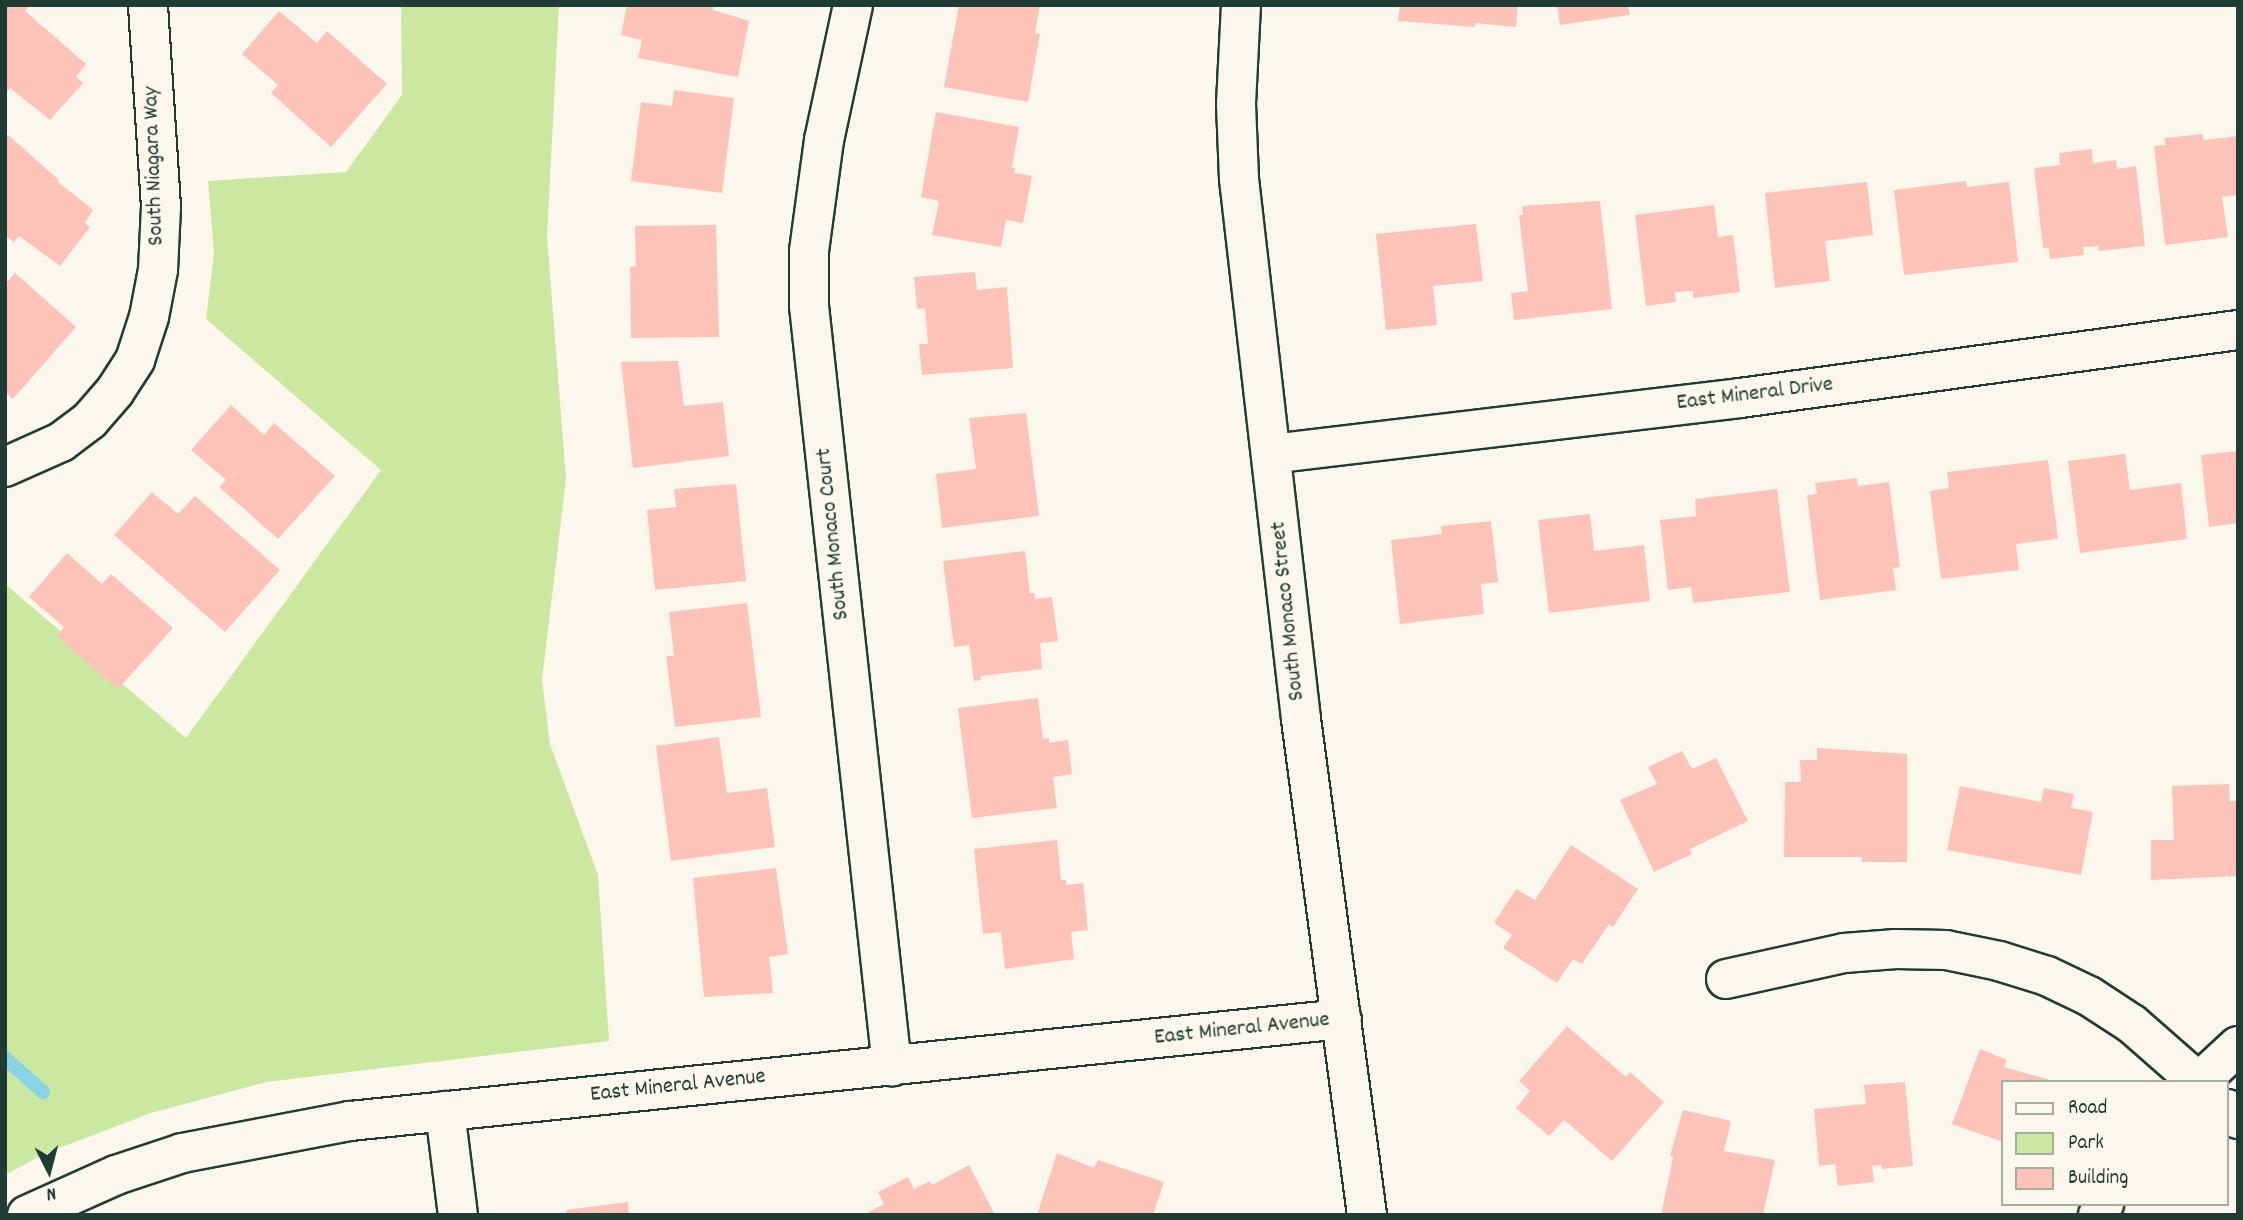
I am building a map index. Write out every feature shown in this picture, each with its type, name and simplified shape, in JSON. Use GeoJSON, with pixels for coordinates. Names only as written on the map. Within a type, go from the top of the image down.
{"type":"FeatureCollection","features":[{"type":"Feature","properties":{"kind":"street","name":"South Niagara Way"},"geometry":{"type":"LineString","coordinates":[[5,467],[61,442],[90,420],[116,391],[135,360],[149,317],[158,271],[161,207],[148,5]]}},
{"type":"Feature","properties":{"kind":"street","name":"South Monaco Court"},"geometry":{"type":"LineString","coordinates":[[853,5],[824,140],[810,251],[809,306],[892,1066]]}},
{"type":"Feature","properties":{"kind":"street","name":"South Monaco Street"},"geometry":{"type":"LineString","coordinates":[[1241,5],[1236,104],[1239,179],[1301,719],[1367,1215]]}},
{"type":"Feature","properties":{"kind":"street","name":"East Mineral Drive"},"geometry":{"type":"LineString","coordinates":[[1271,454],[1754,396],[2238,330]]}},
{"type":"Feature","properties":{"kind":"street"},"geometry":{"type":"LineString","coordinates":[[1726,979],[1844,953],[1896,949],[1946,950],[1999,961],[2047,976],[2089,996],[2132,1024],[2197,1080]]}},
{"type":"Feature","properties":{"kind":"street","name":"East Mineral Avenue"},"geometry":{"type":"LineString","coordinates":[[27,1215],[116,1175],[182,1153],[350,1121],[1342,1019]]}},
{"type":"Feature","properties":{"kind":"street"},"geometry":{"type":"LineString","coordinates":[[2201,1080],[2238,1046]]}},
{"type":"Feature","properties":{"kind":"street"},"geometry":{"type":"LineString","coordinates":[[445,1111],[458,1215]]}},
{"type":"Feature","properties":{"kind":"green space"},"geometry":{"type":"Polygon","coordinates":[[[401,5],[559,5],[547,236],[566,479],[542,680],[550,744],[598,875],[609,1041],[266,1082],[151,1113],[46,1153],[5,1175],[5,584],[186,738],[381,470],[206,319],[214,253],[208,181],[346,172],[402,95],[401,5]]]}},
{"type":"Feature","properties":{"kind":"building"},"geometry":{"type":"Polygon","coordinates":[[[5,5],[26,5],[28,7],[25,11],[86,64],[76,77],[83,83],[50,120],[10,88],[5,94],[5,5]]]}},
{"type":"Feature","properties":{"kind":"building"},"geometry":{"type":"Polygon","coordinates":[[[627,5],[714,5],[713,10],[749,21],[738,77],[638,58],[642,40],[621,35],[627,5]]]}},
{"type":"Feature","properties":{"kind":"building"},"geometry":{"type":"Polygon","coordinates":[[[959,5],[1040,5],[1035,33],[1040,34],[1028,102],[944,87],[959,5]]]}},
{"type":"Feature","properties":{"kind":"building"},"geometry":{"type":"Polygon","coordinates":[[[1400,5],[1518,5],[1516,27],[1398,21],[1400,5]]]}},
{"type":"Feature","properties":{"kind":"building"},"geometry":{"type":"Polygon","coordinates":[[[1557,5],[1628,5],[1630,15],[1560,25],[1557,5]]]}},
{"type":"Feature","properties":{"kind":"building"},"geometry":{"type":"Polygon","coordinates":[[[279,11],[317,43],[327,31],[387,84],[331,147],[271,93],[278,85],[242,54],[279,11]]]}},
{"type":"Feature","properties":{"kind":"building"},"geometry":{"type":"Polygon","coordinates":[[[674,90],[734,98],[722,193],[631,181],[641,102],[672,106],[674,90]]]}},
{"type":"Feature","properties":{"kind":"building"},"geometry":{"type":"Polygon","coordinates":[[[936,112],[1019,127],[1012,168],[1015,168],[1014,173],[1032,176],[1023,223],[1006,220],[1001,247],[932,235],[939,201],[921,197],[936,112]]]}},
{"type":"Feature","properties":{"kind":"building"},"geometry":{"type":"Polygon","coordinates":[[[2203,134],[2203,140],[2238,136],[2238,195],[2222,197],[2228,237],[2165,245],[2154,146],[2166,145],[2164,138],[2203,134]]]}},
{"type":"Feature","properties":{"kind":"building"},"geometry":{"type":"Polygon","coordinates":[[[8,135],[59,180],[58,182],[93,210],[85,223],[90,227],[60,266],[19,236],[14,242],[5,236],[5,137],[8,135]]]}},
{"type":"Feature","properties":{"kind":"building"},"geometry":{"type":"Polygon","coordinates":[[[2092,149],[2093,163],[2116,160],[2117,169],[2136,166],[2145,246],[2099,251],[2098,246],[2083,247],[2084,255],[2050,259],[2049,248],[2043,248],[2034,168],[2060,165],[2059,153],[2092,149]]]}},
{"type":"Feature","properties":{"kind":"building"},"geometry":{"type":"Polygon","coordinates":[[[1966,181],[1967,187],[2009,182],[2018,262],[1904,275],[1894,190],[1966,181]]]}},
{"type":"Feature","properties":{"kind":"building"},"geometry":{"type":"Polygon","coordinates":[[[1867,182],[1873,235],[1825,241],[1830,281],[1775,288],[1765,193],[1867,182]]]}},
{"type":"Feature","properties":{"kind":"building"},"geometry":{"type":"Polygon","coordinates":[[[1600,201],[1612,309],[1514,320],[1511,293],[1528,291],[1519,215],[1523,215],[1522,206],[1600,201]]]}},
{"type":"Feature","properties":{"kind":"building"},"geometry":{"type":"Polygon","coordinates":[[[1714,205],[1718,237],[1733,235],[1740,292],[1693,298],[1693,291],[1675,292],[1676,302],[1646,306],[1635,215],[1714,205]]]}},
{"type":"Feature","properties":{"kind":"building"},"geometry":{"type":"Polygon","coordinates":[[[1476,224],[1483,281],[1433,286],[1437,325],[1386,330],[1376,234],[1476,224]]]}},
{"type":"Feature","properties":{"kind":"building"},"geometry":{"type":"Polygon","coordinates":[[[716,225],[719,337],[631,338],[630,267],[636,266],[635,226],[716,225]]]}},
{"type":"Feature","properties":{"kind":"building"},"geometry":{"type":"Polygon","coordinates":[[[975,272],[977,290],[1007,287],[1013,368],[922,375],[919,344],[928,344],[925,308],[917,309],[914,277],[975,272]]]}},
{"type":"Feature","properties":{"kind":"building"},"geometry":{"type":"Polygon","coordinates":[[[15,273],[76,327],[13,399],[5,392],[5,284],[15,273]]]}},
{"type":"Feature","properties":{"kind":"building"},"geometry":{"type":"Polygon","coordinates":[[[678,361],[684,406],[723,402],[729,456],[633,468],[621,362],[678,361]]]}},
{"type":"Feature","properties":{"kind":"building"},"geometry":{"type":"Polygon","coordinates":[[[231,405],[264,435],[274,423],[335,476],[278,539],[219,487],[226,480],[191,450],[231,405]]]}},
{"type":"Feature","properties":{"kind":"building"},"geometry":{"type":"Polygon","coordinates":[[[1026,413],[1039,516],[942,528],[936,474],[976,469],[969,418],[1026,413]]]}},
{"type":"Feature","properties":{"kind":"building"},"geometry":{"type":"Polygon","coordinates":[[[2238,451],[2238,523],[2209,527],[2201,455],[2238,451]]]}},
{"type":"Feature","properties":{"kind":"building"},"geometry":{"type":"Polygon","coordinates":[[[2125,454],[2130,490],[2181,483],[2187,539],[2080,553],[2068,461],[2125,454]]]}},
{"type":"Feature","properties":{"kind":"building"},"geometry":{"type":"Polygon","coordinates":[[[2048,460],[2058,539],[2016,544],[2019,570],[1941,579],[1930,491],[1949,488],[1947,472],[2048,460]]]}},
{"type":"Feature","properties":{"kind":"building"},"geometry":{"type":"Polygon","coordinates":[[[1857,478],[1858,486],[1889,482],[1900,567],[1893,568],[1896,590],[1820,600],[1807,495],[1817,494],[1815,483],[1857,478]]]}},
{"type":"Feature","properties":{"kind":"building"},"geometry":{"type":"Polygon","coordinates":[[[736,484],[746,581],[655,590],[647,510],[676,507],[674,489],[736,484]]]}},
{"type":"Feature","properties":{"kind":"building"},"geometry":{"type":"Polygon","coordinates":[[[1777,489],[1790,592],[1693,603],[1691,587],[1668,590],[1660,520],[1696,516],[1695,499],[1777,489]]]}},
{"type":"Feature","properties":{"kind":"building"},"geometry":{"type":"Polygon","coordinates":[[[152,492],[178,514],[195,496],[280,570],[225,632],[114,535],[152,492]]]}},
{"type":"Feature","properties":{"kind":"building"},"geometry":{"type":"Polygon","coordinates":[[[1590,514],[1594,551],[1644,545],[1650,601],[1549,613],[1538,520],[1590,514]]]}},
{"type":"Feature","properties":{"kind":"building"},"geometry":{"type":"Polygon","coordinates":[[[1491,521],[1498,582],[1481,584],[1484,614],[1400,624],[1391,540],[1442,534],[1441,526],[1491,521]]]}},
{"type":"Feature","properties":{"kind":"building"},"geometry":{"type":"Polygon","coordinates":[[[1025,551],[1030,593],[1034,593],[1035,599],[1052,597],[1058,641],[1040,643],[1042,669],[980,676],[981,680],[974,681],[969,645],[954,647],[943,561],[1025,551]]]}},
{"type":"Feature","properties":{"kind":"building"},"geometry":{"type":"Polygon","coordinates":[[[67,553],[102,584],[111,574],[173,628],[118,689],[57,636],[64,627],[29,597],[67,553]]]}},
{"type":"Feature","properties":{"kind":"building"},"geometry":{"type":"Polygon","coordinates":[[[747,603],[761,717],[675,727],[666,656],[674,656],[669,612],[747,603]]]}},
{"type":"Feature","properties":{"kind":"building"},"geometry":{"type":"Polygon","coordinates":[[[1038,698],[1043,739],[1049,738],[1049,743],[1068,740],[1072,774],[1053,777],[1057,808],[972,818],[958,708],[1038,698]]]}},
{"type":"Feature","properties":{"kind":"building"},"geometry":{"type":"Polygon","coordinates":[[[719,737],[727,793],[767,788],[775,847],[671,861],[656,746],[719,737]]]}},
{"type":"Feature","properties":{"kind":"building"},"geometry":{"type":"Polygon","coordinates":[[[1817,748],[1907,754],[1907,862],[1862,862],[1862,857],[1784,857],[1785,782],[1801,782],[1800,760],[1817,760],[1817,748]]]}},
{"type":"Feature","properties":{"kind":"building"},"geometry":{"type":"Polygon","coordinates":[[[1682,751],[1692,769],[1716,758],[1748,821],[1690,849],[1692,854],[1654,872],[1620,800],[1657,784],[1648,767],[1682,751]]]}},
{"type":"Feature","properties":{"kind":"building"},"geometry":{"type":"Polygon","coordinates":[[[2229,784],[2230,801],[2238,801],[2238,876],[2151,880],[2151,840],[2174,840],[2172,786],[2229,784]]]}},
{"type":"Feature","properties":{"kind":"building"},"geometry":{"type":"Polygon","coordinates":[[[1960,786],[2041,802],[2044,788],[2074,794],[2071,808],[2093,812],[2081,875],[1947,850],[1960,786]]]}},
{"type":"Feature","properties":{"kind":"building"},"geometry":{"type":"Polygon","coordinates":[[[1057,840],[1061,880],[1066,880],[1066,885],[1083,883],[1088,930],[1071,932],[1074,959],[1005,969],[1001,932],[983,934],[974,849],[1057,840]]]}},
{"type":"Feature","properties":{"kind":"building"},"geometry":{"type":"Polygon","coordinates":[[[1571,845],[1638,889],[1613,927],[1609,924],[1582,964],[1573,959],[1557,983],[1503,948],[1512,935],[1494,923],[1516,889],[1535,900],[1571,845]]]}},
{"type":"Feature","properties":{"kind":"building"},"geometry":{"type":"Polygon","coordinates":[[[776,868],[788,954],[769,957],[773,993],[704,997],[693,878],[776,868]]]}},
{"type":"Feature","properties":{"kind":"building"},"geometry":{"type":"Polygon","coordinates":[[[1567,1026],[1626,1077],[1630,1072],[1664,1102],[1612,1161],[1564,1120],[1549,1136],[1516,1108],[1530,1091],[1519,1081],[1567,1026]]]}},
{"type":"Feature","properties":{"kind":"building"},"geometry":{"type":"Polygon","coordinates":[[[1980,1049],[2007,1060],[2004,1067],[2050,1080],[2002,1080],[2002,1142],[1952,1124],[1980,1049]]]}},
{"type":"Feature","properties":{"kind":"building"},"geometry":{"type":"Polygon","coordinates":[[[1905,1082],[1913,1166],[1882,1169],[1881,1165],[1872,1166],[1874,1182],[1838,1186],[1835,1164],[1819,1166],[1814,1109],[1866,1104],[1864,1085],[1905,1082]]]}},
{"type":"Feature","properties":{"kind":"building"},"geometry":{"type":"Polygon","coordinates":[[[1683,1110],[1731,1121],[1724,1151],[1775,1160],[1763,1215],[1661,1215],[1673,1157],[1670,1156],[1683,1110]]]}},
{"type":"Feature","properties":{"kind":"building"},"geometry":{"type":"Polygon","coordinates":[[[1057,1153],[1094,1168],[1098,1160],[1164,1182],[1153,1215],[1037,1215],[1057,1153]]]}},
{"type":"Feature","properties":{"kind":"building"},"geometry":{"type":"Polygon","coordinates":[[[969,1165],[995,1215],[864,1215],[884,1204],[878,1192],[908,1177],[914,1189],[930,1181],[932,1185],[969,1165]]]}},
{"type":"Feature","properties":{"kind":"building"},"geometry":{"type":"Polygon","coordinates":[[[628,1202],[629,1215],[567,1215],[566,1210],[628,1202]]]}},
{"type":"Feature","properties":{"kind":"waterway"},"geometry":{"type":"LineString","coordinates":[[5,1058],[43,1092]]}}]}
